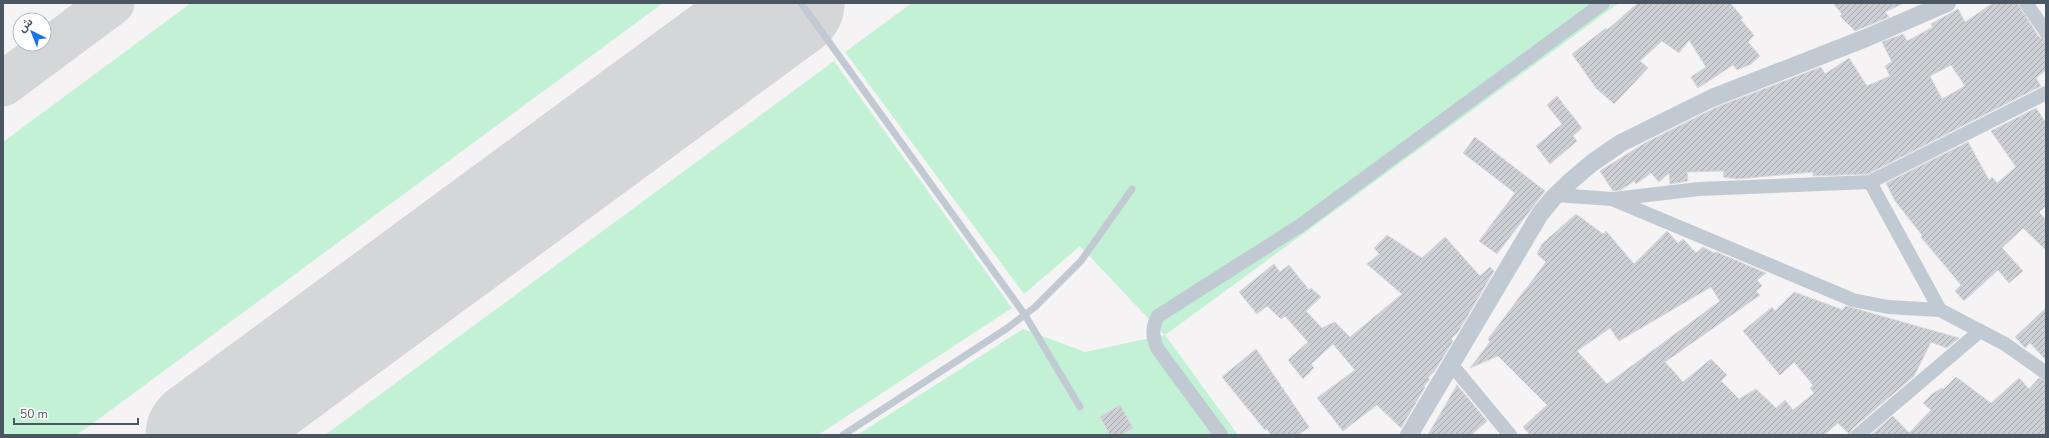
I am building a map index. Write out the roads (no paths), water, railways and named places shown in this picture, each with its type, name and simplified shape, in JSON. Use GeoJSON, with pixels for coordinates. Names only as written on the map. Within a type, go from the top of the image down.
{"type":"FeatureCollection","features":[{"type":"Feature","properties":{"kind":"street"},"geometry":{"type":"LineString","coordinates":[[1221,435],[1157,348],[1153,338],[1153,326],[1158,316],[1302,225],[1603,3]]}},
{"type":"Feature","properties":{"kind":"street"},"geometry":{"type":"LineString","coordinates":[[1408,435],[1540,214],[1556,195],[1592,163],[1621,143],[1712,98],[1866,38],[1947,3]]}},
{"type":"Feature","properties":{"kind":"street"},"geometry":{"type":"LineString","coordinates":[[2026,3],[2046,32]]}},
{"type":"Feature","properties":{"kind":"street"},"geometry":{"type":"LineString","coordinates":[[1556,195],[1612,199],[1699,190],[1870,182],[2046,93]]}},
{"type":"Feature","properties":{"kind":"street"},"geometry":{"type":"LineString","coordinates":[[1870,182],[1940,310]]}},
{"type":"Feature","properties":{"kind":"street"},"geometry":{"type":"LineString","coordinates":[[1612,199],[1854,300],[1888,307],[1940,310],[2005,344],[2046,373]]}},
{"type":"Feature","properties":{"kind":"street"},"geometry":{"type":"LineString","coordinates":[[1858,435],[1980,332]]}},
{"type":"Feature","properties":{"kind":"street"},"geometry":{"type":"LineString","coordinates":[[1451,364],[1510,435]]}},
{"type":"Feature","properties":{"kind":"lane"},"geometry":{"type":"LineString","coordinates":[[801,3],[1025,315],[1080,408]]}},
{"type":"Feature","properties":{"kind":"lane"},"geometry":{"type":"LineString","coordinates":[[843,435],[1006,329],[1025,315],[1081,261],[1132,189]]}}]}
